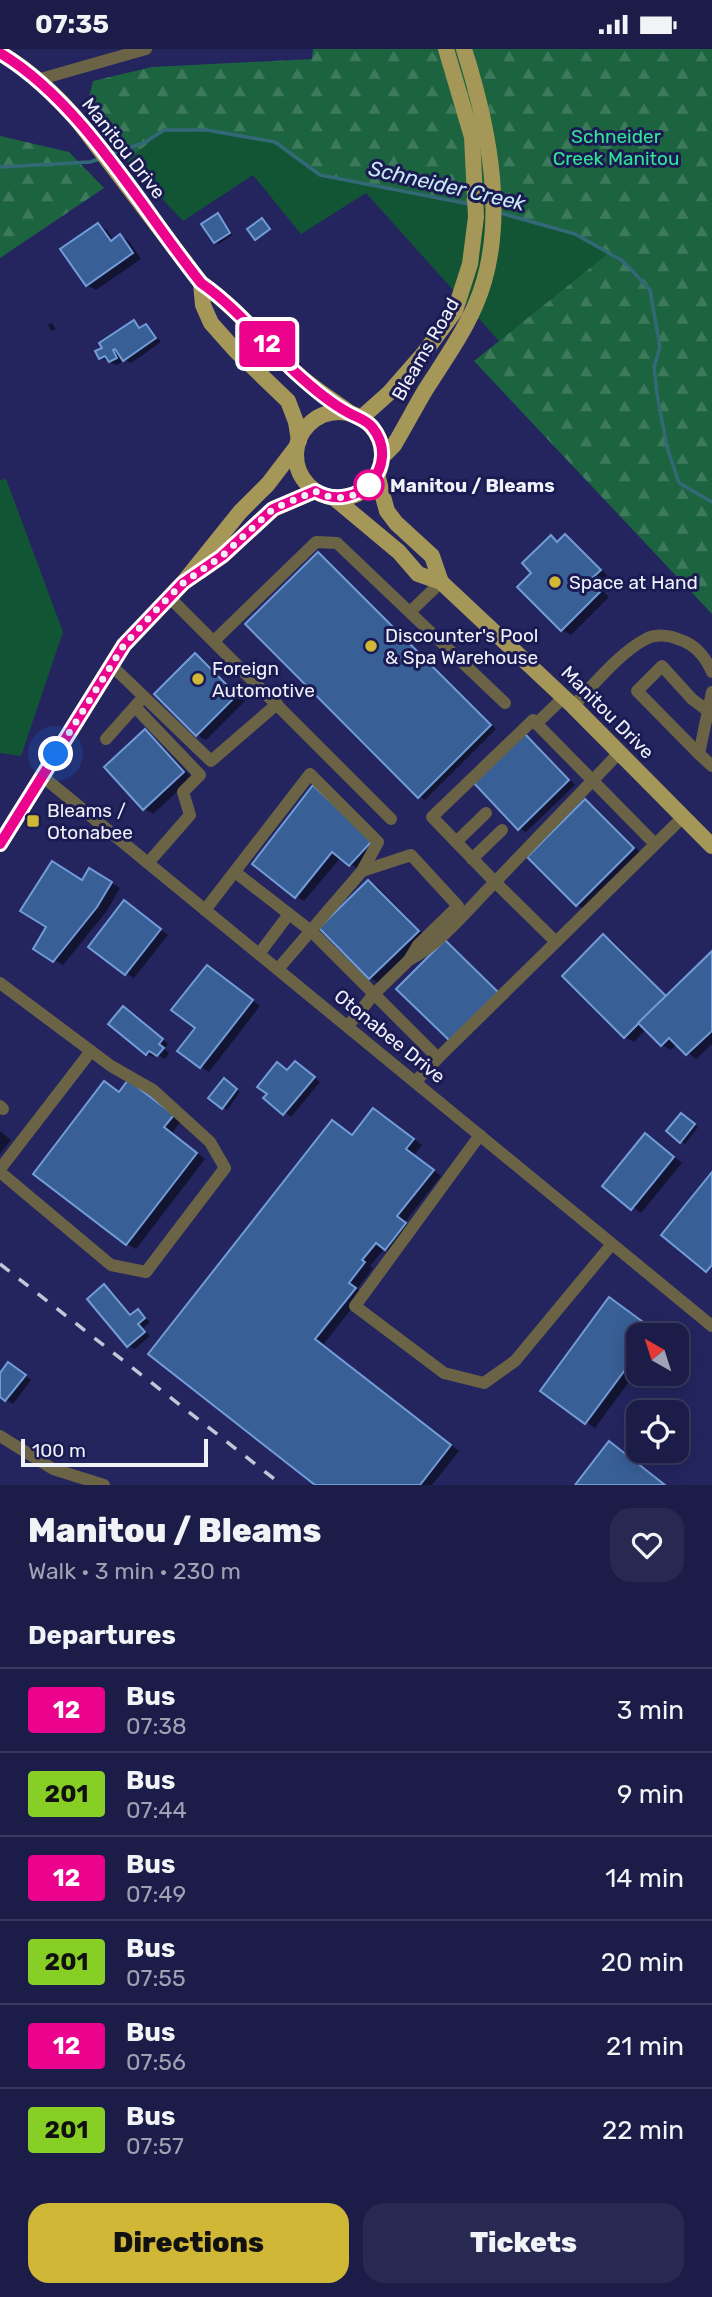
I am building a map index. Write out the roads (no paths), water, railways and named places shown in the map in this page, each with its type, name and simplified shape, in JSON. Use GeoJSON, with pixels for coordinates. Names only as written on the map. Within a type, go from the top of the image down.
{"type":"FeatureCollection","features":[{"type":"Feature","properties":{"kind":"main road","name":"Bleams Road"},"geometry":{"type":"LineString","coordinates":[[355,416],[389,393],[424,353],[455,311],[470,264],[476,217],[472,137],[446,49]]}},
{"type":"Feature","properties":{"kind":"main road","name":"Bleams Road"},"geometry":{"type":"LineString","coordinates":[[382,457],[394,445],[476,306],[486,269],[494,218],[492,170],[476,87],[464,49]]}},
{"type":"Feature","properties":{"kind":"main road","name":"Manitou Drive"},"geometry":{"type":"LineString","coordinates":[[0,53],[21,65],[75,117],[201,283],[226,300],[246,324],[294,371],[355,416]]}},
{"type":"Feature","properties":{"kind":"main road","name":"Manitou Drive"},"geometry":{"type":"LineString","coordinates":[[201,283],[203,305],[211,323],[288,401],[296,422],[298,444]]}},
{"type":"Feature","properties":{"kind":"main road"},"geometry":{"type":"LineString","coordinates":[[0,844],[124,645],[183,583],[240,512],[268,484],[298,444],[306,428],[319,418],[334,412],[355,416],[377,435],[382,457],[377,475],[362,491],[348,497],[333,497],[315,491],[300,471],[298,444]]}},
{"type":"Feature","properties":{"kind":"main road","name":"Manitou Drive"},"geometry":{"type":"LineString","coordinates":[[377,475],[387,511],[396,523],[432,556],[441,582]]}},
{"type":"Feature","properties":{"kind":"main road"},"geometry":{"type":"LineString","coordinates":[[183,583],[222,556],[273,509],[315,491]]}},
{"type":"Feature","properties":{"kind":"main road","name":"Manitou Drive"},"geometry":{"type":"LineString","coordinates":[[333,497],[399,552],[418,574],[441,582],[569,701],[712,846]]}},
{"type":"Feature","properties":{"kind":"street"},"geometry":{"type":"LineString","coordinates":[[37,80],[146,49]]}},
{"type":"Feature","properties":{"kind":"street"},"geometry":{"type":"LineString","coordinates":[[215,640],[316,542],[337,543],[505,703]]}},
{"type":"Feature","properties":{"kind":"street"},"geometry":{"type":"LineString","coordinates":[[410,612],[441,582]]}},
{"type":"Feature","properties":{"kind":"street"},"geometry":{"type":"LineString","coordinates":[[169,597],[215,640],[391,819]]}},
{"type":"Feature","properties":{"kind":"street"},"geometry":{"type":"LineString","coordinates":[[536,724],[649,637],[670,636],[691,643],[708,662],[712,672]]}},
{"type":"Feature","properties":{"kind":"street"},"geometry":{"type":"LineString","coordinates":[[112,666],[211,761],[277,704]]}},
{"type":"Feature","properties":{"kind":"street"},"geometry":{"type":"LineString","coordinates":[[708,711],[692,699],[662,666],[637,691],[712,767]]}},
{"type":"Feature","properties":{"kind":"street"},"geometry":{"type":"LineString","coordinates":[[699,754],[712,692]]}},
{"type":"Feature","properties":{"kind":"street"},"geometry":{"type":"LineString","coordinates":[[106,739],[144,697]]}},
{"type":"Feature","properties":{"kind":"street"},"geometry":{"type":"LineString","coordinates":[[135,707],[200,775],[183,792],[190,815],[148,863]]}},
{"type":"Feature","properties":{"kind":"street"},"geometry":{"type":"LineString","coordinates":[[555,942],[432,817],[533,720],[655,844]]}},
{"type":"Feature","properties":{"kind":"street"},"geometry":{"type":"LineString","coordinates":[[348,1027],[374,995],[410,960],[433,944],[620,753]]}},
{"type":"Feature","properties":{"kind":"street"},"geometry":{"type":"LineString","coordinates":[[205,910],[310,774],[378,842],[362,871],[278,969]]}},
{"type":"Feature","properties":{"kind":"street","name":"Otonabee Drive"},"geometry":{"type":"LineString","coordinates":[[42,776],[712,1326]]}},
{"type":"Feature","properties":{"kind":"street"},"geometry":{"type":"LineString","coordinates":[[456,842],[486,813]]}},
{"type":"Feature","properties":{"kind":"street"},"geometry":{"type":"LineString","coordinates":[[415,1081],[683,817]]}},
{"type":"Feature","properties":{"kind":"street"},"geometry":{"type":"LineString","coordinates":[[472,859],[502,830]]}},
{"type":"Feature","properties":{"kind":"street"},"geometry":{"type":"LineString","coordinates":[[362,871],[411,855],[458,906],[418,945],[410,960]]}},
{"type":"Feature","properties":{"kind":"street"},"geometry":{"type":"LineString","coordinates":[[234,872],[311,931],[438,1058]]}},
{"type":"Feature","properties":{"kind":"street"},"geometry":{"type":"LineString","coordinates":[[259,954],[289,914]]}},
{"type":"Feature","properties":{"kind":"street"},"geometry":{"type":"LineString","coordinates":[[0,983],[91,1051],[153,1090],[210,1142],[225,1168],[146,1272],[111,1265],[0,1170],[91,1051]]}},
{"type":"Feature","properties":{"kind":"street"},"geometry":{"type":"LineString","coordinates":[[480,1135],[355,1306],[444,1373],[484,1383],[515,1361],[612,1244]]}},
{"type":"Feature","properties":{"kind":"street"},"geometry":{"type":"LineString","coordinates":[[0,1436],[53,1469],[104,1485]]}},
{"type":"Feature","properties":{"kind":"waterway","name":"Schneider Creek"},"geometry":{"type":"LineString","coordinates":[[109,154],[144,143],[164,130],[207,130],[275,142],[320,175],[469,204]]}},
{"type":"Feature","properties":{"kind":"waterway","name":"Schneider Creek"},"geometry":{"type":"LineString","coordinates":[[0,167],[90,162],[99,159]]}},
{"type":"Feature","properties":{"kind":"waterway","name":"Schneider Creek"},"geometry":{"type":"LineString","coordinates":[[497,212],[575,234],[623,261],[650,290],[660,347],[654,367],[667,447],[679,483],[712,502]]}},
{"type":"Feature","properties":{"kind":"railway"},"geometry":{"type":"LineString","coordinates":[[0,1264],[282,1485]]}},
{"type":"Feature","properties":{"kind":"place","name":"Manitou / Bleams"},"geometry":{"type":"Point","coordinates":[369,485]}},
{"type":"Feature","properties":{"kind":"place","name":"Space at Hand"},"geometry":{"type":"Point","coordinates":[555,582]}},
{"type":"Feature","properties":{"kind":"place","name":"Discounter's Pool & Spa Warehouse"},"geometry":{"type":"Point","coordinates":[371,646]}},
{"type":"Feature","properties":{"kind":"place","name":"Foreign Automotive"},"geometry":{"type":"Point","coordinates":[198,679]}},
{"type":"Feature","properties":{"kind":"place","name":"Bleams / Otonabee"},"geometry":{"type":"Point","coordinates":[33,821]}},
{"type":"Feature","properties":{"kind":"park label","name":"Schneider Creek Manitou"},"geometry":{"type":"Point","coordinates":[616,147]}}]}
